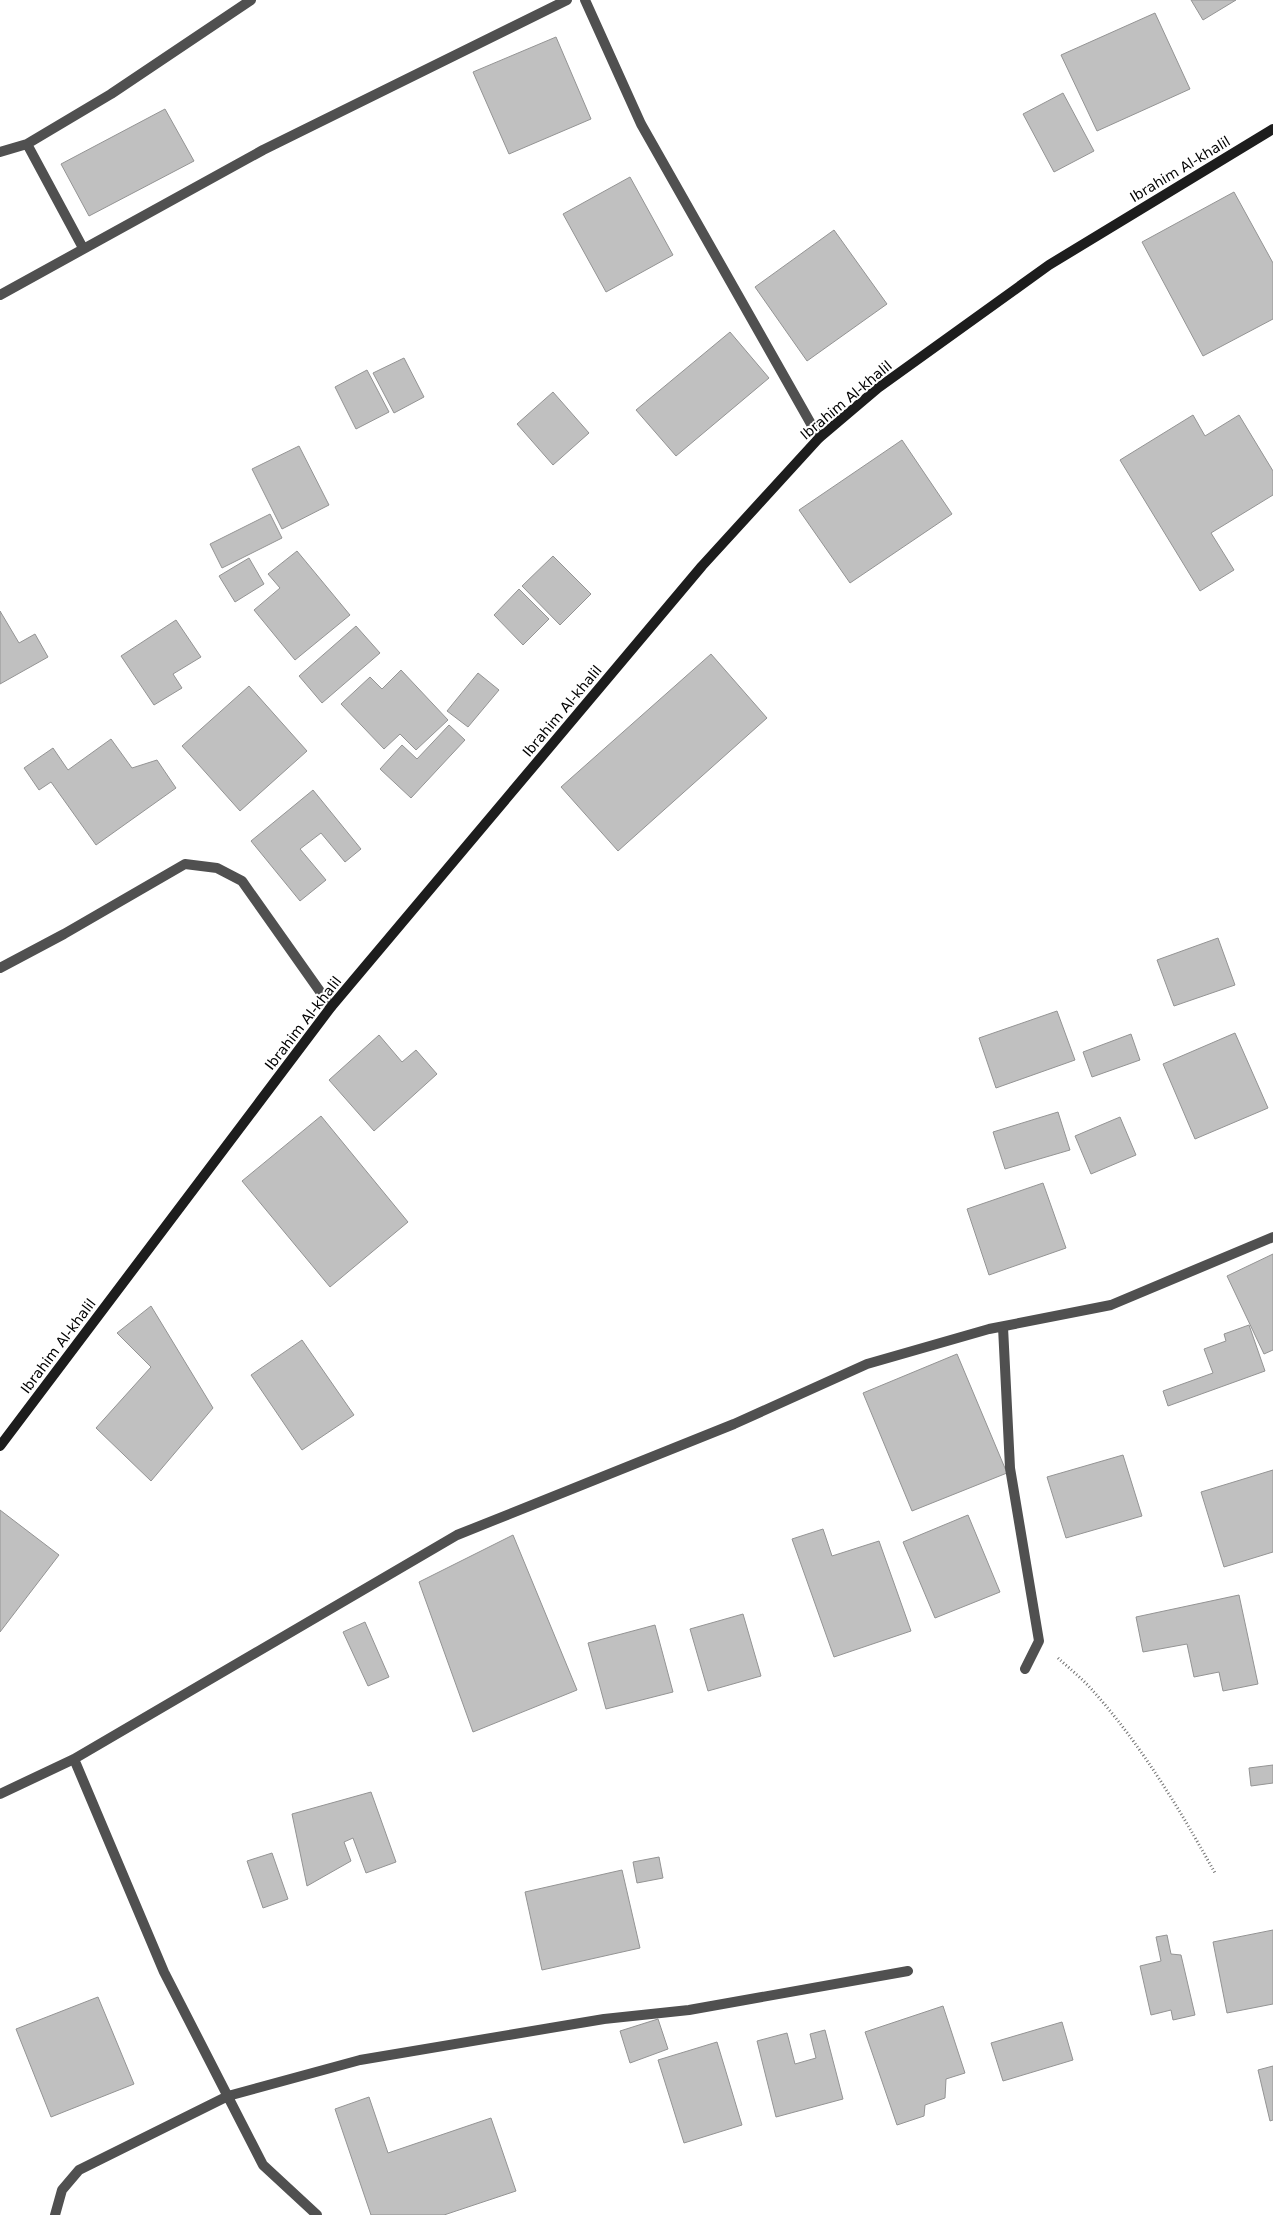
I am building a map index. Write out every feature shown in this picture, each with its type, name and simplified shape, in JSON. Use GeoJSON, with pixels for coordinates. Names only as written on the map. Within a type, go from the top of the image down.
{"type":"FeatureCollection","features":[{"type":"Feature","properties":{"kind":"street"},"geometry":{"type":"LineString","coordinates":[[0,152],[27,144],[111,94],[250,0]]}},
{"type":"Feature","properties":{"kind":"street"},"geometry":{"type":"LineString","coordinates":[[0,295],[263,150],[567,0]]}},
{"type":"Feature","properties":{"kind":"street"},"geometry":{"type":"LineString","coordinates":[[585,0],[641,124],[819,438]]}},
{"type":"Feature","properties":{"kind":"street","name":"Ibrahim Al-khalil"},"geometry":{"type":"LineString","coordinates":[[0,1446],[332,1007],[702,566],[819,438],[878,388],[1049,265],[1273,129]]}},
{"type":"Feature","properties":{"kind":"street"},"geometry":{"type":"LineString","coordinates":[[27,144],[83,248]]}},
{"type":"Feature","properties":{"kind":"street"},"geometry":{"type":"LineString","coordinates":[[0,968],[64,934],[185,864],[217,868],[242,881],[332,1007]]}},
{"type":"Feature","properties":{"kind":"street"},"geometry":{"type":"LineString","coordinates":[[0,1794],[74,1759],[457,1535],[734,1424],[867,1364],[1003,1327],[1110,1305],[1273,1237]]}},
{"type":"Feature","properties":{"kind":"street"},"geometry":{"type":"LineString","coordinates":[[1003,1327],[1010,1468],[1039,1641],[1025,1669]]}},
{"type":"Feature","properties":{"kind":"street"},"geometry":{"type":"LineString","coordinates":[[74,1759],[164,1972],[263,2165],[317,2215]]}},
{"type":"Feature","properties":{"kind":"street"},"geometry":{"type":"LineString","coordinates":[[56,2215],[62,2190],[79,2170],[228,2096],[360,2060],[604,2019],[689,2010],[908,1971]]}},
{"type":"Feature","properties":{"kind":"path"},"geometry":{"type":"LineString","coordinates":[[1039,1641],[1094,1691],[1132,1738],[1188,1825],[1215,1873]]}},
{"type":"Feature","properties":{"kind":"building"},"geometry":{"type":"Polygon","coordinates":[[[1191,0],[1236,0],[1203,20],[1191,0]]]}},
{"type":"Feature","properties":{"kind":"building"},"geometry":{"type":"Polygon","coordinates":[[[1155,13],[1190,89],[1097,131],[1061,55],[1155,13]]]}},
{"type":"Feature","properties":{"kind":"building"},"geometry":{"type":"Polygon","coordinates":[[[556,37],[591,119],[509,154],[473,72],[556,37]]]}},
{"type":"Feature","properties":{"kind":"building"},"geometry":{"type":"Polygon","coordinates":[[[1063,93],[1094,151],[1054,172],[1023,114],[1063,93]]]}},
{"type":"Feature","properties":{"kind":"building"},"geometry":{"type":"Polygon","coordinates":[[[165,109],[194,161],[89,216],[61,164],[165,109]]]}},
{"type":"Feature","properties":{"kind":"building"},"geometry":{"type":"Polygon","coordinates":[[[630,177],[673,255],[606,292],[563,214],[630,177]]]}},
{"type":"Feature","properties":{"kind":"building"},"geometry":{"type":"Polygon","coordinates":[[[1234,192],[1273,263],[1273,319],[1203,356],[1142,242],[1234,192]]]}},
{"type":"Feature","properties":{"kind":"building"},"geometry":{"type":"Polygon","coordinates":[[[834,230],[887,304],[807,361],[755,287],[834,230]]]}},
{"type":"Feature","properties":{"kind":"building"},"geometry":{"type":"Polygon","coordinates":[[[730,332],[769,378],[676,456],[636,410],[730,332]]]}},
{"type":"Feature","properties":{"kind":"building"},"geometry":{"type":"Polygon","coordinates":[[[404,358],[424,397],[394,413],[373,373],[404,358]]]}},
{"type":"Feature","properties":{"kind":"building"},"geometry":{"type":"Polygon","coordinates":[[[367,370],[389,412],[356,429],[335,387],[367,370]]]}},
{"type":"Feature","properties":{"kind":"building"},"geometry":{"type":"Polygon","coordinates":[[[553,392],[589,433],[553,465],[517,424],[553,392]]]}},
{"type":"Feature","properties":{"kind":"building"},"geometry":{"type":"Polygon","coordinates":[[[1193,415],[1205,436],[1239,415],[1273,471],[1273,495],[1211,533],[1234,570],[1200,591],[1120,460],[1193,415]]]}},
{"type":"Feature","properties":{"kind":"building"},"geometry":{"type":"Polygon","coordinates":[[[902,440],[952,514],[850,583],[799,510],[902,440]]]}},
{"type":"Feature","properties":{"kind":"building"},"geometry":{"type":"Polygon","coordinates":[[[299,446],[329,505],[282,529],[252,469],[299,446]]]}},
{"type":"Feature","properties":{"kind":"building"},"geometry":{"type":"Polygon","coordinates":[[[270,514],[282,538],[222,568],[210,544],[270,514]]]}},
{"type":"Feature","properties":{"kind":"building"},"geometry":{"type":"Polygon","coordinates":[[[297,551],[350,615],[295,660],[254,610],[280,588],[268,574],[297,551]]]}},
{"type":"Feature","properties":{"kind":"building"},"geometry":{"type":"Polygon","coordinates":[[[553,556],[591,594],[560,625],[522,586],[553,556]]]}},
{"type":"Feature","properties":{"kind":"building"},"geometry":{"type":"Polygon","coordinates":[[[249,558],[264,584],[235,602],[219,576],[249,558]]]}},
{"type":"Feature","properties":{"kind":"building"},"geometry":{"type":"Polygon","coordinates":[[[519,589],[549,619],[523,645],[494,615],[519,589]]]}},
{"type":"Feature","properties":{"kind":"building"},"geometry":{"type":"Polygon","coordinates":[[[0,611],[19,643],[35,634],[48,657],[0,684],[0,611]]]}},
{"type":"Feature","properties":{"kind":"building"},"geometry":{"type":"Polygon","coordinates":[[[176,620],[201,657],[173,674],[182,688],[154,705],[121,656],[176,620]]]}},
{"type":"Feature","properties":{"kind":"building"},"geometry":{"type":"Polygon","coordinates":[[[356,626],[380,653],[322,703],[299,676],[356,626]]]}},
{"type":"Feature","properties":{"kind":"building"},"geometry":{"type":"Polygon","coordinates":[[[711,654],[767,718],[618,851],[561,787],[711,654]]]}},
{"type":"Feature","properties":{"kind":"building"},"geometry":{"type":"Polygon","coordinates":[[[401,670],[448,720],[416,750],[400,734],[384,749],[341,704],[370,677],[382,689],[401,670]]]}},
{"type":"Feature","properties":{"kind":"building"},"geometry":{"type":"Polygon","coordinates":[[[478,673],[499,690],[468,727],[447,711],[478,673]]]}},
{"type":"Feature","properties":{"kind":"building"},"geometry":{"type":"Polygon","coordinates":[[[249,686],[307,751],[240,811],[182,746],[249,686]]]}},
{"type":"Feature","properties":{"kind":"building"},"geometry":{"type":"Polygon","coordinates":[[[449,725],[465,740],[411,798],[380,769],[402,745],[417,759],[449,725]]]}},
{"type":"Feature","properties":{"kind":"building"},"geometry":{"type":"Polygon","coordinates":[[[111,739],[132,768],[157,760],[176,788],[96,845],[51,782],[39,790],[24,768],[53,748],[68,770],[111,739]]]}},
{"type":"Feature","properties":{"kind":"building"},"geometry":{"type":"Polygon","coordinates":[[[313,790],[361,849],[345,862],[321,833],[300,849],[326,880],[300,901],[251,841],[313,790]]]}},
{"type":"Feature","properties":{"kind":"building"},"geometry":{"type":"Polygon","coordinates":[[[1218,938],[1235,985],[1174,1006],[1157,960],[1218,938]]]}},
{"type":"Feature","properties":{"kind":"building"},"geometry":{"type":"Polygon","coordinates":[[[1057,1011],[1075,1060],[996,1088],[979,1038],[1057,1011]]]}},
{"type":"Feature","properties":{"kind":"building"},"geometry":{"type":"Polygon","coordinates":[[[1235,1033],[1268,1108],[1195,1139],[1163,1064],[1235,1033]]]}},
{"type":"Feature","properties":{"kind":"building"},"geometry":{"type":"Polygon","coordinates":[[[1131,1034],[1140,1060],[1092,1077],[1083,1052],[1131,1034]]]}},
{"type":"Feature","properties":{"kind":"building"},"geometry":{"type":"Polygon","coordinates":[[[379,1035],[402,1062],[416,1050],[437,1074],[374,1131],[329,1080],[379,1035]]]}},
{"type":"Feature","properties":{"kind":"building"},"geometry":{"type":"Polygon","coordinates":[[[1058,1112],[1070,1150],[1005,1169],[993,1132],[1058,1112]]]}},
{"type":"Feature","properties":{"kind":"building"},"geometry":{"type":"Polygon","coordinates":[[[321,1116],[408,1222],[330,1287],[242,1181],[321,1116]]]}},
{"type":"Feature","properties":{"kind":"building"},"geometry":{"type":"Polygon","coordinates":[[[1120,1117],[1136,1155],[1091,1174],[1075,1136],[1120,1117]]]}},
{"type":"Feature","properties":{"kind":"building"},"geometry":{"type":"Polygon","coordinates":[[[1043,1183],[1066,1248],[989,1275],[967,1209],[1043,1183]]]}},
{"type":"Feature","properties":{"kind":"building"},"geometry":{"type":"Polygon","coordinates":[[[1273,1254],[1273,1350],[1264,1354],[1227,1276],[1273,1254]]]}},
{"type":"Feature","properties":{"kind":"building"},"geometry":{"type":"Polygon","coordinates":[[[151,1306],[213,1408],[151,1481],[96,1428],[151,1367],[117,1333],[151,1306]]]}},
{"type":"Feature","properties":{"kind":"building"},"geometry":{"type":"Polygon","coordinates":[[[1249,1325],[1265,1371],[1168,1406],[1163,1391],[1213,1373],[1204,1349],[1226,1341],[1224,1334],[1249,1325]]]}},
{"type":"Feature","properties":{"kind":"building"},"geometry":{"type":"Polygon","coordinates":[[[302,1340],[354,1415],[302,1450],[251,1375],[302,1340]]]}},
{"type":"Feature","properties":{"kind":"building"},"geometry":{"type":"Polygon","coordinates":[[[957,1354],[1007,1473],[912,1511],[863,1393],[957,1354]]]}},
{"type":"Feature","properties":{"kind":"building"},"geometry":{"type":"Polygon","coordinates":[[[1123,1455],[1142,1516],[1066,1538],[1047,1477],[1123,1455]]]}},
{"type":"Feature","properties":{"kind":"building"},"geometry":{"type":"Polygon","coordinates":[[[1273,1470],[1273,1552],[1224,1567],[1201,1492],[1273,1470]]]}},
{"type":"Feature","properties":{"kind":"building"},"geometry":{"type":"Polygon","coordinates":[[[0,1510],[59,1555],[0,1632],[0,1510]]]}},
{"type":"Feature","properties":{"kind":"building"},"geometry":{"type":"Polygon","coordinates":[[[968,1515],[1000,1592],[935,1618],[903,1542],[968,1515]]]}},
{"type":"Feature","properties":{"kind":"building"},"geometry":{"type":"Polygon","coordinates":[[[823,1529],[832,1556],[879,1541],[911,1631],[834,1657],[792,1539],[823,1529]]]}},
{"type":"Feature","properties":{"kind":"building"},"geometry":{"type":"Polygon","coordinates":[[[513,1535],[577,1690],[473,1732],[419,1582],[513,1535]]]}},
{"type":"Feature","properties":{"kind":"building"},"geometry":{"type":"Polygon","coordinates":[[[1239,1595],[1258,1684],[1223,1691],[1219,1672],[1194,1677],[1187,1644],[1143,1652],[1136,1617],[1239,1595]]]}},
{"type":"Feature","properties":{"kind":"building"},"geometry":{"type":"Polygon","coordinates":[[[743,1614],[761,1676],[708,1691],[690,1629],[743,1614]]]}},
{"type":"Feature","properties":{"kind":"building"},"geometry":{"type":"Polygon","coordinates":[[[365,1622],[389,1677],[368,1686],[343,1632],[365,1622]]]}},
{"type":"Feature","properties":{"kind":"building"},"geometry":{"type":"Polygon","coordinates":[[[655,1625],[673,1692],[606,1709],[588,1643],[655,1625]]]}},
{"type":"Feature","properties":{"kind":"building"},"geometry":{"type":"Polygon","coordinates":[[[1273,1765],[1273,1783],[1251,1786],[1249,1768],[1273,1765]]]}},
{"type":"Feature","properties":{"kind":"building"},"geometry":{"type":"Polygon","coordinates":[[[371,1792],[396,1862],[366,1873],[353,1838],[344,1842],[351,1861],[307,1886],[292,1814],[371,1792]]]}},
{"type":"Feature","properties":{"kind":"building"},"geometry":{"type":"Polygon","coordinates":[[[272,1853],[288,1899],[263,1908],[247,1861],[272,1853]]]}},
{"type":"Feature","properties":{"kind":"building"},"geometry":{"type":"Polygon","coordinates":[[[659,1857],[663,1878],[637,1883],[633,1862],[659,1857]]]}},
{"type":"Feature","properties":{"kind":"building"},"geometry":{"type":"Polygon","coordinates":[[[622,1870],[640,1948],[542,1970],[525,1892],[622,1870]]]}},
{"type":"Feature","properties":{"kind":"building"},"geometry":{"type":"Polygon","coordinates":[[[1273,1930],[1273,2004],[1227,2013],[1213,1942],[1273,1930]]]}},
{"type":"Feature","properties":{"kind":"building"},"geometry":{"type":"Polygon","coordinates":[[[1167,1935],[1171,1954],[1181,1955],[1195,2015],[1173,2020],[1171,2010],[1151,2015],[1140,1966],[1161,1961],[1156,1937],[1167,1935]]]}},
{"type":"Feature","properties":{"kind":"building"},"geometry":{"type":"Polygon","coordinates":[[[98,1997],[134,2084],[51,2117],[16,2029],[98,1997]]]}},
{"type":"Feature","properties":{"kind":"building"},"geometry":{"type":"Polygon","coordinates":[[[943,2006],[965,2073],[946,2079],[945,2098],[925,2105],[924,2116],[897,2125],[865,2032],[943,2006]]]}},
{"type":"Feature","properties":{"kind":"building"},"geometry":{"type":"Polygon","coordinates":[[[658,2019],[668,2049],[630,2063],[620,2031],[658,2019]]]}},
{"type":"Feature","properties":{"kind":"building"},"geometry":{"type":"Polygon","coordinates":[[[1062,2022],[1073,2060],[1003,2081],[991,2043],[1062,2022]]]}},
{"type":"Feature","properties":{"kind":"building"},"geometry":{"type":"Polygon","coordinates":[[[825,2030],[843,2099],[776,2117],[757,2041],[787,2033],[795,2064],[816,2058],[810,2034],[825,2030]]]}},
{"type":"Feature","properties":{"kind":"building"},"geometry":{"type":"Polygon","coordinates":[[[717,2042],[742,2125],[684,2143],[658,2060],[717,2042]]]}},
{"type":"Feature","properties":{"kind":"building"},"geometry":{"type":"Polygon","coordinates":[[[1273,2066],[1273,2120],[1270,2121],[1258,2070],[1273,2066]]]}},
{"type":"Feature","properties":{"kind":"building"},"geometry":{"type":"Polygon","coordinates":[[[369,2097],[388,2153],[491,2118],[516,2191],[444,2215],[371,2215],[335,2109],[369,2097]]]}}]}
